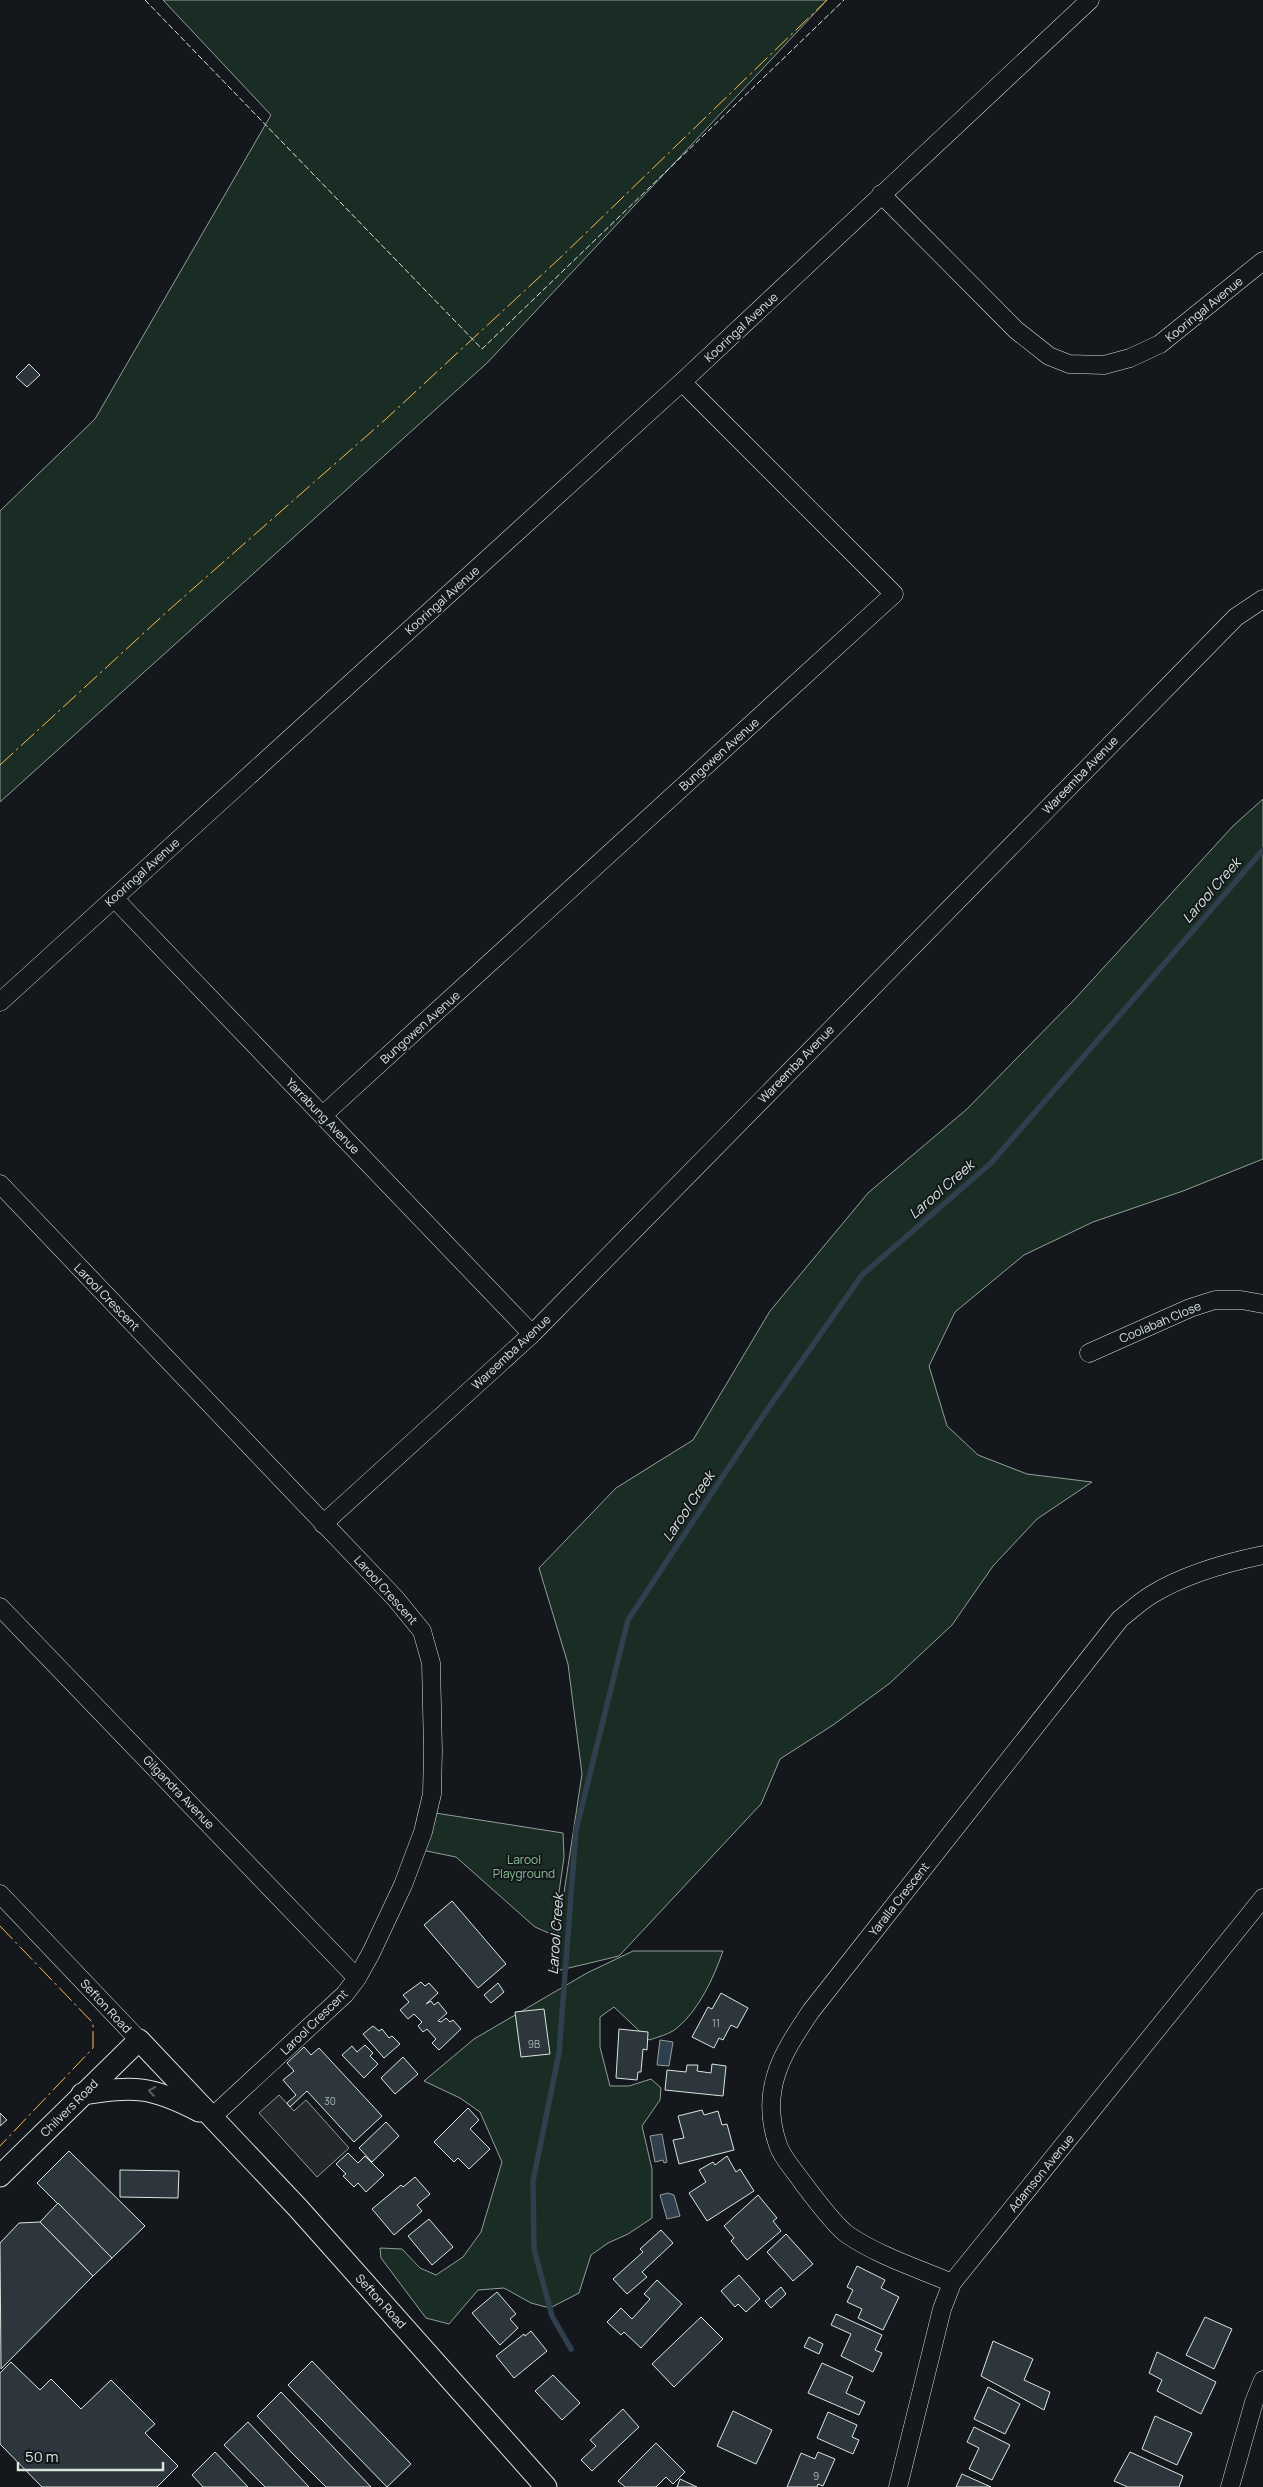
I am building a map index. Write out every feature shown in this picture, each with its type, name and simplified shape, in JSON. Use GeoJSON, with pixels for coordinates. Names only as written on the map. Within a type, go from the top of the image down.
{"type":"FeatureCollection","features":[{"type":"Feature","properties":{"kind":"street","name":"Kooringal Avenue"},"geometry":{"type":"LineString","coordinates":[[0,1002],[682,382],[1090,0]]}},
{"type":"Feature","properties":{"kind":"street","name":"Kooringal Avenue"},"geometry":{"type":"LineString","coordinates":[[881,194],[1016,330],[1049,356],[1070,364],[1104,364],[1130,358],[1160,344],[1263,261]]}},
{"type":"Feature","properties":{"kind":"street","name":"Bungowen Avenue"},"geometry":{"type":"LineString","coordinates":[[323,1115],[894,594],[682,382]]}},
{"type":"Feature","properties":{"kind":"street","name":"Wareemba Avenue"},"geometry":{"type":"LineString","coordinates":[[323,1524],[532,1334],[1223,630],[1236,617],[1263,599]]}},
{"type":"Feature","properties":{"kind":"street","name":"Yarrabung Avenue"},"geometry":{"type":"LineString","coordinates":[[114,898],[532,1334]]}},
{"type":"Feature","properties":{"kind":"street","name":"Larool Crescent"},"geometry":{"type":"LineString","coordinates":[[0,1184],[395,1598],[422,1631],[431,1663],[433,1751],[429,1812],[404,1885],[357,1978],[345,1994],[212,2117]]}},
{"type":"Feature","properties":{"kind":"street","name":"Coolabah Close"},"geometry":{"type":"LineString","coordinates":[[1089,1353],[1190,1308],[1216,1300],[1241,1300],[1263,1304]]}},
{"type":"Feature","properties":{"kind":"street","name":"Yaralla Crescent"},"geometry":{"type":"LineString","coordinates":[[952,2283],[877,2251],[846,2234],[808,2190],[778,2146],[770,2106],[774,2077],[788,2046],[812,2011],[1120,1619],[1151,1595],[1188,1577],[1223,1563],[1263,1555]]}},
{"type":"Feature","properties":{"kind":"street","name":"Gilgandra Avenue"},"geometry":{"type":"LineString","coordinates":[[0,1606],[357,1978]]}},
{"type":"Feature","properties":{"kind":"street","name":"Sefton Road"},"geometry":{"type":"LineString","coordinates":[[0,1894],[310,2221],[546,2487]]}},
{"type":"Feature","properties":{"kind":"street","name":"Adamson Avenue"},"geometry":{"type":"LineString","coordinates":[[898,2487],[942,2309],[952,2283],[1263,1898]]}},
{"type":"Feature","properties":{"kind":"street","name":"Chilvers Road"},"geometry":{"type":"LineString","coordinates":[[0,2176],[139,2040]]}},
{"type":"Feature","properties":{"kind":"street","name":"Sefton Road"},"geometry":{"type":"LineString","coordinates":[[82,2094],[130,2088],[158,2092],[212,2117]]}},
{"type":"Feature","properties":{"kind":"street"},"geometry":{"type":"LineString","coordinates":[[1230,2487],[1254,2402],[1263,2380]]}},
{"type":"Feature","properties":{"kind":"green space"},"geometry":{"type":"Polygon","coordinates":[[[163,0],[827,0],[487,363],[0,802],[0,511],[95,419],[271,115],[163,0]]]}},
{"type":"Feature","properties":{"kind":"green space"},"geometry":{"type":"Polygon","coordinates":[[[1263,799],[1263,1159],[1183,1191],[1093,1222],[1024,1255],[955,1312],[929,1366],[947,1426],[978,1455],[1027,1474],[1092,1482],[1037,1519],[993,1566],[952,1625],[890,1683],[833,1725],[780,1759],[761,1804],[619,1956],[552,1972],[582,1774],[568,1664],[539,1568],[616,1488],[693,1440],[770,1311],[868,1193],[967,1109],[1073,1001],[1233,826],[1263,799]]]}},
{"type":"Feature","properties":{"kind":"green space","name":"Larool Playground"},"geometry":{"type":"Polygon","coordinates":[[[429,1812],[563,1833],[564,1857],[553,1935],[535,1927],[456,1857],[417,1849],[429,1812]]]}},
{"type":"Feature","properties":{"kind":"green space"},"geometry":{"type":"Polygon","coordinates":[[[633,1951],[723,1951],[699,2003],[685,2021],[671,2032],[649,2040],[614,2007],[600,2017],[600,2047],[610,2086],[629,2086],[651,2079],[661,2088],[660,2100],[642,2126],[652,2169],[652,2218],[591,2255],[579,2293],[550,2308],[531,2303],[504,2288],[478,2290],[449,2324],[426,2318],[381,2258],[380,2248],[402,2249],[420,2268],[436,2275],[463,2257],[481,2232],[502,2162],[480,2112],[460,2098],[424,2081],[474,2039],[587,1973],[633,1951]]]}},
{"type":"Feature","properties":{"kind":"shaded area"},"geometry":{"type":"Polygon","coordinates":[[[279,2095],[294,2111],[306,2100],[349,2148],[317,2177],[259,2113],[279,2095]]]}},
{"type":"Feature","properties":{"kind":"water"},"geometry":{"type":"Polygon","coordinates":[[[660,2040],[673,2042],[669,2066],[657,2065],[660,2040]]]}},
{"type":"Feature","properties":{"kind":"water"},"geometry":{"type":"Polygon","coordinates":[[[662,2134],[667,2162],[664,2163],[663,2160],[655,2162],[650,2136],[662,2134]]]}},
{"type":"Feature","properties":{"kind":"water"},"geometry":{"type":"Polygon","coordinates":[[[668,2193],[674,2195],[680,2216],[667,2219],[660,2195],[668,2193]]]}},
{"type":"Feature","properties":{"kind":"building"},"geometry":{"type":"Polygon","coordinates":[[[29,364],[40,375],[27,387],[16,377],[29,364]]]}},
{"type":"Feature","properties":{"kind":"building"},"geometry":{"type":"Polygon","coordinates":[[[452,1901],[506,1964],[478,1988],[424,1925],[452,1901]]]}},
{"type":"Feature","properties":{"kind":"building"},"geometry":{"type":"Polygon","coordinates":[[[421,1982],[425,1986],[429,1983],[438,1993],[426,2004],[431,2001],[434,2005],[438,2002],[447,2013],[438,2021],[441,2022],[446,2018],[450,2022],[453,2020],[461,2029],[439,2050],[432,2043],[436,2039],[427,2029],[423,2032],[418,2026],[422,2022],[414,2014],[408,2019],[400,2010],[409,2002],[403,1995],[421,1982]]]}},
{"type":"Feature","properties":{"kind":"building"},"geometry":{"type":"Polygon","coordinates":[[[498,1983],[504,1992],[491,2003],[484,1995],[498,1983]]]}},
{"type":"Feature","properties":{"kind":"building"},"geometry":{"type":"Polygon","coordinates":[[[721,1993],[748,2008],[737,2028],[731,2025],[723,2040],[719,2038],[714,2048],[692,2037],[708,2007],[712,2009],[721,1993]]]}},
{"type":"Feature","properties":{"kind":"building"},"geometry":{"type":"Polygon","coordinates":[[[544,2009],[550,2054],[521,2057],[515,2012],[544,2009]]]}},
{"type":"Feature","properties":{"kind":"building"},"geometry":{"type":"Polygon","coordinates":[[[373,2026],[379,2031],[382,2029],[389,2038],[392,2036],[400,2044],[384,2058],[363,2034],[373,2026]]]}},
{"type":"Feature","properties":{"kind":"building"},"geometry":{"type":"Polygon","coordinates":[[[619,2029],[648,2032],[647,2050],[643,2049],[641,2072],[638,2072],[637,2080],[616,2078],[619,2029]]]}},
{"type":"Feature","properties":{"kind":"building"},"geometry":{"type":"Polygon","coordinates":[[[365,2045],[373,2053],[370,2056],[378,2064],[364,2078],[342,2055],[352,2046],[357,2052],[365,2045]]]}},
{"type":"Feature","properties":{"kind":"building"},"geometry":{"type":"Polygon","coordinates":[[[304,2047],[311,2055],[319,2048],[382,2116],[354,2142],[307,2091],[290,2107],[287,2103],[296,2095],[283,2080],[294,2071],[287,2063],[304,2047]]]}},
{"type":"Feature","properties":{"kind":"building"},"geometry":{"type":"Polygon","coordinates":[[[403,2057],[418,2074],[395,2094],[381,2078],[403,2057]]]}},
{"type":"Feature","properties":{"kind":"building"},"geometry":{"type":"Polygon","coordinates":[[[712,2064],[726,2066],[723,2096],[665,2090],[667,2070],[686,2072],[687,2065],[698,2065],[697,2071],[711,2073],[712,2064]]]}},
{"type":"Feature","properties":{"kind":"building"},"geometry":{"type":"Polygon","coordinates":[[[468,2108],[479,2120],[470,2129],[490,2149],[469,2169],[458,2158],[454,2162],[434,2142],[468,2108]]]}},
{"type":"Feature","properties":{"kind":"building"},"geometry":{"type":"Polygon","coordinates":[[[702,2110],[704,2115],[718,2111],[722,2125],[727,2124],[734,2150],[679,2164],[673,2140],[684,2138],[678,2116],[702,2110]]]}},
{"type":"Feature","properties":{"kind":"building"},"geometry":{"type":"Polygon","coordinates":[[[0,2113],[7,2120],[0,2126],[0,2113]]]}},
{"type":"Feature","properties":{"kind":"building"},"geometry":{"type":"Polygon","coordinates":[[[386,2122],[399,2136],[372,2162],[359,2148],[386,2122]]]}},
{"type":"Feature","properties":{"kind":"building"},"geometry":{"type":"Polygon","coordinates":[[[69,2151],[145,2226],[112,2258],[37,2183],[69,2151]]]}},
{"type":"Feature","properties":{"kind":"building"},"geometry":{"type":"Polygon","coordinates":[[[348,2153],[358,2163],[365,2156],[384,2175],[366,2192],[358,2183],[354,2187],[343,2176],[346,2174],[336,2164],[348,2153]]]}},
{"type":"Feature","properties":{"kind":"building"},"geometry":{"type":"Polygon","coordinates":[[[727,2156],[736,2172],[740,2169],[754,2191],[707,2221],[689,2193],[706,2182],[699,2170],[713,2162],[715,2165],[727,2156]]]}},
{"type":"Feature","properties":{"kind":"building"},"geometry":{"type":"Polygon","coordinates":[[[120,2170],[179,2171],[178,2198],[120,2197],[120,2170]]]}},
{"type":"Feature","properties":{"kind":"building"},"geometry":{"type":"Polygon","coordinates":[[[415,2177],[430,2194],[417,2205],[422,2211],[394,2235],[372,2209],[401,2185],[403,2187],[415,2177]]]}},
{"type":"Feature","properties":{"kind":"building"},"geometry":{"type":"Polygon","coordinates":[[[758,2195],[777,2218],[773,2221],[781,2231],[747,2260],[731,2241],[734,2238],[724,2226],[758,2195]]]}},
{"type":"Feature","properties":{"kind":"building"},"geometry":{"type":"Polygon","coordinates":[[[58,2203],[112,2258],[93,2276],[40,2222],[58,2203]]]}},
{"type":"Feature","properties":{"kind":"building"},"geometry":{"type":"Polygon","coordinates":[[[429,2219],[453,2247],[432,2265],[408,2236],[429,2219]]]}},
{"type":"Feature","properties":{"kind":"building"},"geometry":{"type":"Polygon","coordinates":[[[40,2222],[93,2276],[1,2369],[0,2243],[19,2223],[40,2222]]]}},
{"type":"Feature","properties":{"kind":"building"},"geometry":{"type":"Polygon","coordinates":[[[661,2230],[673,2243],[642,2272],[647,2277],[627,2294],[613,2279],[643,2252],[640,2249],[661,2230]]]}},
{"type":"Feature","properties":{"kind":"building"},"geometry":{"type":"Polygon","coordinates":[[[786,2234],[813,2264],[793,2281],[767,2252],[786,2234]]]}},
{"type":"Feature","properties":{"kind":"building"},"geometry":{"type":"Polygon","coordinates":[[[857,2266],[885,2280],[881,2288],[899,2297],[883,2330],[858,2318],[862,2309],[847,2302],[853,2290],[847,2287],[857,2266]]]}},
{"type":"Feature","properties":{"kind":"building"},"geometry":{"type":"Polygon","coordinates":[[[739,2275],[760,2299],[746,2312],[738,2304],[735,2307],[721,2291],[739,2275]]]}},
{"type":"Feature","properties":{"kind":"building"},"geometry":{"type":"Polygon","coordinates":[[[657,2280],[682,2304],[641,2348],[624,2332],[621,2335],[607,2322],[621,2308],[632,2319],[650,2299],[644,2294],[657,2280]]]}},
{"type":"Feature","properties":{"kind":"building"},"geometry":{"type":"Polygon","coordinates":[[[781,2287],[786,2294],[771,2308],[765,2301],[781,2287]]]}},
{"type":"Feature","properties":{"kind":"building"},"geometry":{"type":"Polygon","coordinates":[[[497,2292],[516,2314],[510,2319],[518,2328],[500,2345],[472,2313],[497,2292]]]}},
{"type":"Feature","properties":{"kind":"building"},"geometry":{"type":"Polygon","coordinates":[[[836,2314],[882,2335],[875,2350],[882,2353],[873,2372],[841,2356],[851,2334],[831,2325],[836,2314]]]}},
{"type":"Feature","properties":{"kind":"building"},"geometry":{"type":"Polygon","coordinates":[[[701,2317],[723,2339],[674,2387],[652,2364],[701,2317]]]}},
{"type":"Feature","properties":{"kind":"building"},"geometry":{"type":"Polygon","coordinates":[[[1205,2317],[1232,2329],[1214,2369],[1186,2355],[1205,2317]]]}},
{"type":"Feature","properties":{"kind":"building"},"geometry":{"type":"Polygon","coordinates":[[[531,2331],[547,2351],[514,2378],[496,2356],[524,2334],[525,2336],[531,2331]]]}},
{"type":"Feature","properties":{"kind":"building"},"geometry":{"type":"Polygon","coordinates":[[[809,2337],[823,2344],[819,2354],[804,2347],[809,2337]]]}},
{"type":"Feature","properties":{"kind":"building"},"geometry":{"type":"Polygon","coordinates":[[[993,2341],[1033,2359],[1024,2380],[1050,2392],[1044,2410],[981,2376],[993,2341]]]}},
{"type":"Feature","properties":{"kind":"building"},"geometry":{"type":"Polygon","coordinates":[[[1157,2352],[1216,2382],[1201,2414],[1157,2391],[1162,2380],[1149,2373],[1157,2352]]]}},
{"type":"Feature","properties":{"kind":"building"},"geometry":{"type":"Polygon","coordinates":[[[312,2361],[411,2464],[387,2487],[288,2385],[312,2361]]]}},
{"type":"Feature","properties":{"kind":"building"},"geometry":{"type":"Polygon","coordinates":[[[11,2362],[40,2390],[51,2379],[81,2409],[111,2380],[155,2424],[145,2433],[178,2466],[157,2487],[42,2487],[0,2444],[0,2373],[11,2362]]]}},
{"type":"Feature","properties":{"kind":"building"},"geometry":{"type":"Polygon","coordinates":[[[822,2363],[853,2377],[846,2393],[865,2402],[859,2415],[808,2393],[822,2363]]]}},
{"type":"Feature","properties":{"kind":"building"},"geometry":{"type":"Polygon","coordinates":[[[553,2375],[580,2403],[562,2420],[535,2391],[553,2375]]]}},
{"type":"Feature","properties":{"kind":"building"},"geometry":{"type":"Polygon","coordinates":[[[988,2387],[1020,2404],[1005,2434],[974,2419],[988,2387]]]}},
{"type":"Feature","properties":{"kind":"building"},"geometry":{"type":"Polygon","coordinates":[[[281,2392],[371,2487],[326,2487],[257,2416],[281,2392]]]}},
{"type":"Feature","properties":{"kind":"building"},"geometry":{"type":"Polygon","coordinates":[[[623,2409],[639,2427],[592,2471],[581,2460],[596,2446],[590,2440],[623,2409]]]}},
{"type":"Feature","properties":{"kind":"building"},"geometry":{"type":"Polygon","coordinates":[[[733,2411],[772,2430],[756,2464],[717,2446],[733,2411]]]}},
{"type":"Feature","properties":{"kind":"building"},"geometry":{"type":"Polygon","coordinates":[[[828,2412],[857,2425],[852,2437],[859,2440],[853,2454],[817,2438],[828,2412]]]}},
{"type":"Feature","properties":{"kind":"building"},"geometry":{"type":"Polygon","coordinates":[[[1155,2416],[1192,2433],[1177,2465],[1142,2449],[1155,2416]]]}},
{"type":"Feature","properties":{"kind":"building"},"geometry":{"type":"Polygon","coordinates":[[[248,2422],[309,2487],[265,2487],[224,2445],[248,2422]]]}},
{"type":"Feature","properties":{"kind":"building"},"geometry":{"type":"Polygon","coordinates":[[[974,2427],[1010,2445],[992,2480],[969,2469],[979,2448],[967,2442],[974,2427]]]}},
{"type":"Feature","properties":{"kind":"building"},"geometry":{"type":"Polygon","coordinates":[[[656,2443],[685,2472],[673,2484],[666,2477],[656,2487],[625,2487],[618,2481],[656,2443]]]}},
{"type":"Feature","properties":{"kind":"building"},"geometry":{"type":"Polygon","coordinates":[[[215,2452],[248,2487],[203,2487],[192,2475],[215,2452]]]}},
{"type":"Feature","properties":{"kind":"building"},"geometry":{"type":"Polygon","coordinates":[[[818,2452],[835,2459],[823,2486],[818,2484],[817,2487],[787,2487],[801,2453],[815,2459],[818,2452]]]}},
{"type":"Feature","properties":{"kind":"building"},"geometry":{"type":"Polygon","coordinates":[[[1130,2452],[1183,2476],[1179,2487],[1128,2487],[1114,2481],[1130,2452]]]}},
{"type":"Feature","properties":{"kind":"building"},"geometry":{"type":"Polygon","coordinates":[[[962,2474],[991,2487],[956,2487],[962,2474]]]}},
{"type":"Feature","properties":{"kind":"building"},"geometry":{"type":"Polygon","coordinates":[[[680,2479],[697,2487],[677,2487],[680,2479]]]}},
{"type":"Feature","properties":{"kind":"waterway","name":"Larool Creek"},"geometry":{"type":"LineString","coordinates":[[571,2349],[552,2316],[534,2249],[533,2181],[559,2053],[576,1830],[628,1620],[758,1423],[862,1275],[991,1163],[1263,850]]}},
{"type":"Feature","properties":{"kind":"fence"},"geometry":{"type":"LineString","coordinates":[[145,0],[482,349],[844,0]]}},
{"type":"Feature","properties":{"kind":"power"},"geometry":{"type":"LineString","coordinates":[[0,765],[170,609],[387,418],[560,258],[827,0]]}},
{"type":"Feature","properties":{"kind":"power"},"geometry":{"type":"LineString","coordinates":[[0,1926],[93,2023],[93,2048],[0,2146]]}}]}
